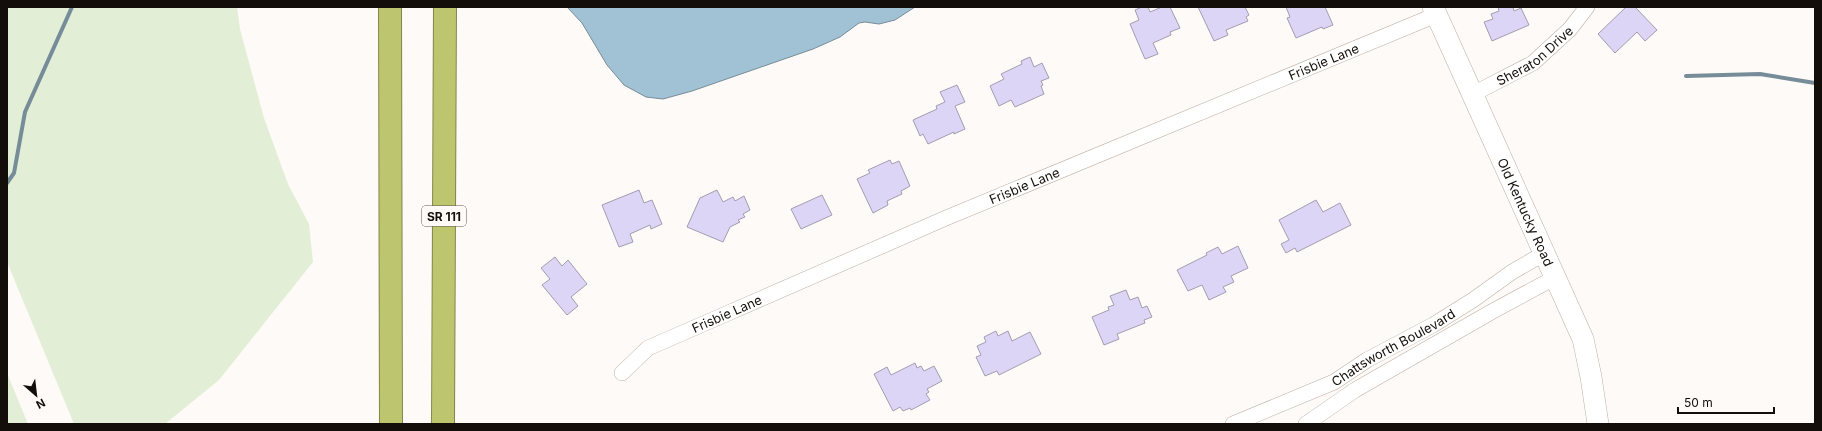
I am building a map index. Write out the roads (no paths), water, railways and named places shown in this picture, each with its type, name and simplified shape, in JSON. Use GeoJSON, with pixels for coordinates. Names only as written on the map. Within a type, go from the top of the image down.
{"type":"FeatureCollection","features":[{"type":"Feature","properties":{"kind":"highway"},"geometry":{"type":"LineString","coordinates":[[390,7],[391,424]]}},
{"type":"Feature","properties":{"kind":"highway","name":"SR 111"},"geometry":{"type":"LineString","coordinates":[[443,424],[445,7]]}},
{"type":"Feature","properties":{"kind":"street","name":"Sheraton Drive"},"geometry":{"type":"LineString","coordinates":[[1473,94],[1533,63],[1570,29],[1587,7]]}},
{"type":"Feature","properties":{"kind":"street","name":"Old Kentucky Road"},"geometry":{"type":"LineString","coordinates":[[1434,11],[1583,339],[1592,377],[1598,424]]}},
{"type":"Feature","properties":{"kind":"street","name":"Frisbie Lane"},"geometry":{"type":"LineString","coordinates":[[622,373],[648,348],[946,218],[1434,11]]}},
{"type":"Feature","properties":{"kind":"street","name":"Chattsworth Boulevard"},"geometry":{"type":"LineString","coordinates":[[1233,424],[1334,382],[1367,360],[1433,325],[1474,300],[1512,272],[1545,253]]}},
{"type":"Feature","properties":{"kind":"street","name":"Chattsworth Boulevard"},"geometry":{"type":"LineString","coordinates":[[1306,424],[1355,390],[1493,311],[1556,277]]}},
{"type":"Feature","properties":{"kind":"water"},"geometry":{"type":"Polygon","coordinates":[[[567,7],[915,7],[895,20],[879,24],[865,22],[859,23],[840,37],[813,49],[692,91],[663,99],[646,97],[624,85],[607,65],[582,23],[567,7]]]}},
{"type":"Feature","properties":{"kind":"waterway"},"geometry":{"type":"LineString","coordinates":[[7,183],[14,173],[25,112],[72,7]]}},
{"type":"Feature","properties":{"kind":"waterway"},"geometry":{"type":"LineString","coordinates":[[1686,76],[1760,74],[1815,83]]}}]}
